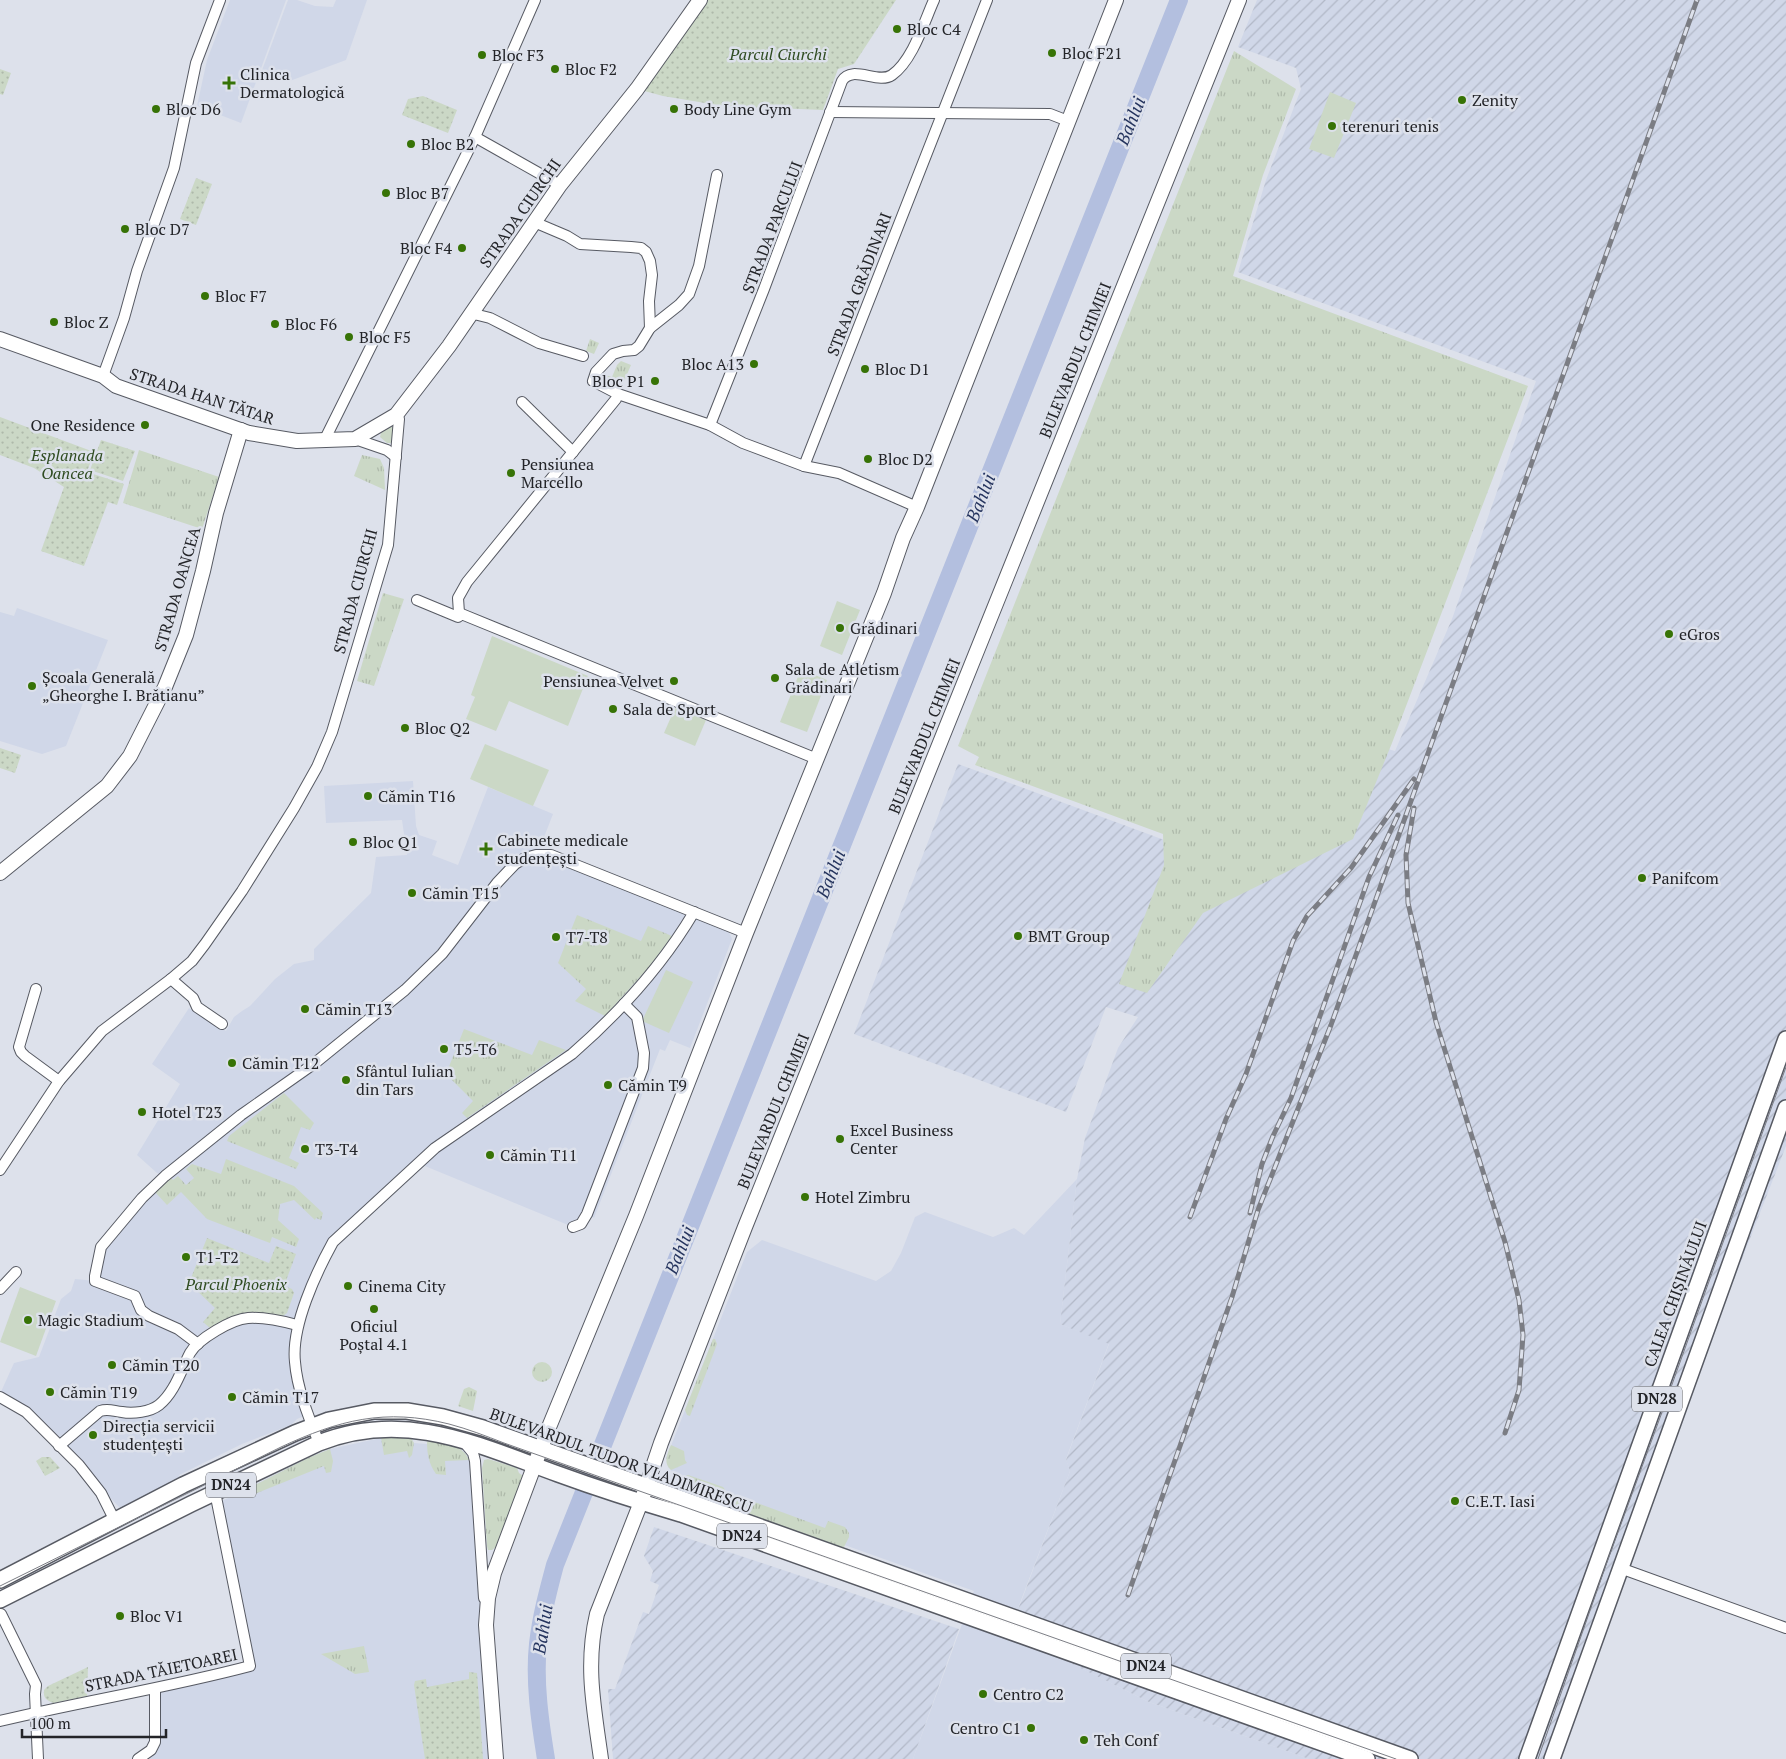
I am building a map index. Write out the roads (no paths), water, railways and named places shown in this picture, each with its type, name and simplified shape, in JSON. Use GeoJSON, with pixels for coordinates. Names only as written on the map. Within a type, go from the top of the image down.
{"type":"FeatureCollection","features":[{"type":"Feature","properties":{"kind":"main road","name":"STRADA CIURCHI"},"geometry":{"type":"LineString","coordinates":[[396,415],[449,346],[560,185],[637,89],[700,0]]}},
{"type":"Feature","properties":{"kind":"main road"},"geometry":{"type":"LineString","coordinates":[[496,1759],[486,1626],[488,1598],[494,1573],[547,1432],[636,1216],[746,933],[884,593],[903,538],[1116,0]]}},
{"type":"Feature","properties":{"kind":"main road","name":"BULEVARDUL CHIMIEI"},"geometry":{"type":"LineString","coordinates":[[600,1759],[590,1672],[593,1633],[597,1614],[642,1502],[664,1434],[741,1236],[1239,0]]}},
{"type":"Feature","properties":{"kind":"main road","name":"STRADA HAN TĂTAR"},"geometry":{"type":"LineString","coordinates":[[0,339],[103,376],[116,386],[241,430],[297,441],[355,439],[396,415]]}},
{"type":"Feature","properties":{"kind":"main road","name":"STRADA OANCEA"},"geometry":{"type":"LineString","coordinates":[[0,873],[107,786],[130,756],[165,687],[186,635],[204,571],[216,513],[241,430]]}},
{"type":"Feature","properties":{"kind":"main road","name":"CALEA CHIȘINĂULUI"},"geometry":{"type":"LineString","coordinates":[[1527,1758],[1786,1038]]}},
{"type":"Feature","properties":{"kind":"main road","name":"DN28"},"geometry":{"type":"LineString","coordinates":[[1552,1759],[1786,1108]]}},
{"type":"Feature","properties":{"kind":"main road","name":"BULEVARDUL TUDOR VLADIMIRESCU"},"geometry":{"type":"LineString","coordinates":[[0,1580],[183,1485],[313,1425],[341,1417],[374,1411],[407,1411],[444,1417],[541,1448],[1410,1759]]}},
{"type":"Feature","properties":{"kind":"main road","name":"BULEVARDUL TUDOR VLADIMIRESCU"},"geometry":{"type":"LineString","coordinates":[[1,1607],[215,1492],[319,1443],[334,1437],[375,1429],[421,1430],[461,1440],[618,1496],[681,1514],[1367,1759]]}},
{"type":"Feature","properties":{"kind":"street"},"geometry":{"type":"LineString","coordinates":[[103,376],[124,318],[137,270],[174,168],[196,62],[220,0]]}},
{"type":"Feature","properties":{"kind":"street"},"geometry":{"type":"LineString","coordinates":[[324,441],[475,137],[535,0]]}},
{"type":"Feature","properties":{"kind":"street","name":"STRADA PARCULUI"},"geometry":{"type":"LineString","coordinates":[[710,425],[764,290],[845,76],[851,74],[884,78],[891,76],[907,58],[915,44],[934,0]]}},
{"type":"Feature","properties":{"kind":"street","name":"STRADA GRĂDINARI"},"geometry":{"type":"LineString","coordinates":[[804,466],[987,0]]}},
{"type":"Feature","properties":{"kind":"street"},"geometry":{"type":"LineString","coordinates":[[830,112],[1050,114],[1068,121]]}},
{"type":"Feature","properties":{"kind":"street"},"geometry":{"type":"LineString","coordinates":[[475,137],[560,185]]}},
{"type":"Feature","properties":{"kind":"street"},"geometry":{"type":"LineString","coordinates":[[717,175],[699,266],[689,294],[679,305],[650,328],[640,346],[634,350],[613,354],[596,372],[593,381],[618,394],[710,425],[743,443],[804,466],[838,473],[917,506]]}},
{"type":"Feature","properties":{"kind":"street"},"geometry":{"type":"LineString","coordinates":[[534,222],[567,236],[580,244],[631,246],[646,252],[650,261],[652,275],[648,301],[650,328]]}},
{"type":"Feature","properties":{"kind":"street"},"geometry":{"type":"LineString","coordinates":[[472,312],[490,318],[538,343],[584,356]]}},
{"type":"Feature","properties":{"kind":"street"},"geometry":{"type":"LineString","coordinates":[[459,614],[458,598],[467,582],[616,399],[618,394]]}},
{"type":"Feature","properties":{"kind":"street"},"geometry":{"type":"LineString","coordinates":[[522,402],[573,452]]}},
{"type":"Feature","properties":{"kind":"street","name":"STRADA CIURCHI"},"geometry":{"type":"LineString","coordinates":[[0,1170],[59,1081],[102,1031],[192,961],[242,891],[294,808],[317,767],[332,732],[388,545],[399,419],[396,415]]}},
{"type":"Feature","properties":{"kind":"street"},"geometry":{"type":"LineString","coordinates":[[355,439],[387,450],[396,457]]}},
{"type":"Feature","properties":{"kind":"street"},"geometry":{"type":"LineString","coordinates":[[417,600],[458,617],[459,614],[817,759]]}},
{"type":"Feature","properties":{"kind":"street"},"geometry":{"type":"LineString","coordinates":[[198,1344],[178,1329],[149,1316],[141,1310],[135,1296],[95,1281],[101,1247],[142,1198],[180,1163],[261,1100],[315,1064],[405,990],[442,954],[497,883],[515,864],[525,858],[550,855],[746,933]]}},
{"type":"Feature","properties":{"kind":"street"},"geometry":{"type":"LineString","coordinates":[[319,1443],[297,1377],[294,1359],[297,1325],[333,1242],[435,1148],[572,1054],[589,1039],[624,1004],[677,940],[694,912]]}},
{"type":"Feature","properties":{"kind":"street"},"geometry":{"type":"LineString","coordinates":[[171,979],[193,998],[197,1007],[222,1024]]}},
{"type":"Feature","properties":{"kind":"street"},"geometry":{"type":"LineString","coordinates":[[36,989],[19,1047],[25,1056],[59,1081]]}},
{"type":"Feature","properties":{"kind":"street"},"geometry":{"type":"LineString","coordinates":[[573,1227],[581,1224],[587,1214],[643,1068],[644,1053],[636,1017],[624,1004]]}},
{"type":"Feature","properties":{"kind":"street"},"geometry":{"type":"LineString","coordinates":[[0,1289],[16,1272]]}},
{"type":"Feature","properties":{"kind":"street"},"geometry":{"type":"LineString","coordinates":[[59,1446],[100,1411],[107,1409],[124,1413],[140,1412],[158,1405],[170,1392],[192,1350],[212,1332],[246,1318],[297,1325]]}},
{"type":"Feature","properties":{"kind":"street"},"geometry":{"type":"LineString","coordinates":[[0,1397],[26,1412],[90,1479],[115,1521]]}},
{"type":"Feature","properties":{"kind":"street"},"geometry":{"type":"LineString","coordinates":[[461,1440],[473,1453],[475,1461],[486,1626]]}},
{"type":"Feature","properties":{"kind":"street","name":"STRADA TĂIETOAREI"},"geometry":{"type":"LineString","coordinates":[[0,1721],[36,1712],[155,1689],[250,1666],[215,1492]]}},
{"type":"Feature","properties":{"kind":"street"},"geometry":{"type":"LineString","coordinates":[[1620,1568],[1786,1628]]}},
{"type":"Feature","properties":{"kind":"street"},"geometry":{"type":"LineString","coordinates":[[1,1607],[36,1686],[38,1759]]}},
{"type":"Feature","properties":{"kind":"street"},"geometry":{"type":"LineString","coordinates":[[138,1759],[150,1750],[155,1742],[155,1689]]}},
{"type":"Feature","properties":{"kind":"waterway","name":"Bahlui"},"geometry":{"type":"LineString","coordinates":[[546,1759],[538,1701],[537,1658],[539,1634],[555,1565],[1179,0]]}},
{"type":"Feature","properties":{"kind":"tram line"},"geometry":{"type":"LineString","coordinates":[[1538,1759],[1786,1067]]}},
{"type":"Feature","properties":{"kind":"tram line"},"geometry":{"type":"LineString","coordinates":[[0,1586],[302,1438],[363,1419],[383,1417],[426,1419],[477,1433],[1396,1759]]}},
{"type":"Feature","properties":{"kind":"railway"},"geometry":{"type":"LineString","coordinates":[[1128,1595],[1232,1297],[1258,1210],[1331,1025],[1697,0]]}},
{"type":"Feature","properties":{"kind":"railway"},"geometry":{"type":"LineString","coordinates":[[1190,1217],[1226,1119],[1246,1074],[1293,941],[1307,916],[1351,868],[1414,779]]}},
{"type":"Feature","properties":{"kind":"railway"},"geometry":{"type":"LineString","coordinates":[[1414,808],[1406,855],[1408,903],[1436,1022],[1505,1242],[1519,1300],[1523,1335],[1519,1390],[1505,1433]]}},
{"type":"Feature","properties":{"kind":"railway"},"geometry":{"type":"LineString","coordinates":[[1250,1213],[1262,1164],[1291,1098],[1369,877],[1398,815]]}},
{"type":"Feature","properties":{"kind":"place","name":"Bloc C4"},"geometry":{"type":"Point","coordinates":[897,29]}},
{"type":"Feature","properties":{"kind":"place","name":"Bloc F21"},"geometry":{"type":"Point","coordinates":[1052,53]}},
{"type":"Feature","properties":{"kind":"place","name":"Bloc F3"},"geometry":{"type":"Point","coordinates":[482,55]}},
{"type":"Feature","properties":{"kind":"place","name":"Bloc F2"},"geometry":{"type":"Point","coordinates":[555,69]}},
{"type":"Feature","properties":{"kind":"place","name":"Clinica Dermatologică"},"geometry":{"type":"Point","coordinates":[229,83]}},
{"type":"Feature","properties":{"kind":"place","name":"Zenity"},"geometry":{"type":"Point","coordinates":[1462,100]}},
{"type":"Feature","properties":{"kind":"place","name":"Bloc D6"},"geometry":{"type":"Point","coordinates":[156,109]}},
{"type":"Feature","properties":{"kind":"place","name":"Body Line Gym"},"geometry":{"type":"Point","coordinates":[674,109]}},
{"type":"Feature","properties":{"kind":"place","name":"terenuri tenis"},"geometry":{"type":"Point","coordinates":[1332,126]}},
{"type":"Feature","properties":{"kind":"place","name":"Bloc B2"},"geometry":{"type":"Point","coordinates":[411,144]}},
{"type":"Feature","properties":{"kind":"place","name":"Bloc B7"},"geometry":{"type":"Point","coordinates":[386,193]}},
{"type":"Feature","properties":{"kind":"place","name":"Bloc D7"},"geometry":{"type":"Point","coordinates":[125,229]}},
{"type":"Feature","properties":{"kind":"place","name":"Bloc F4"},"geometry":{"type":"Point","coordinates":[462,248]}},
{"type":"Feature","properties":{"kind":"place","name":"Bloc F7"},"geometry":{"type":"Point","coordinates":[205,296]}},
{"type":"Feature","properties":{"kind":"place","name":"Bloc Z"},"geometry":{"type":"Point","coordinates":[54,322]}},
{"type":"Feature","properties":{"kind":"place","name":"Bloc F6"},"geometry":{"type":"Point","coordinates":[275,324]}},
{"type":"Feature","properties":{"kind":"place","name":"Bloc F5"},"geometry":{"type":"Point","coordinates":[349,337]}},
{"type":"Feature","properties":{"kind":"place","name":"Bloc A13"},"geometry":{"type":"Point","coordinates":[754,364]}},
{"type":"Feature","properties":{"kind":"place","name":"Bloc D1"},"geometry":{"type":"Point","coordinates":[865,369]}},
{"type":"Feature","properties":{"kind":"place","name":"Bloc P1"},"geometry":{"type":"Point","coordinates":[655,381]}},
{"type":"Feature","properties":{"kind":"place","name":"One Residence"},"geometry":{"type":"Point","coordinates":[145,425]}},
{"type":"Feature","properties":{"kind":"place","name":"Bloc D2"},"geometry":{"type":"Point","coordinates":[868,459]}},
{"type":"Feature","properties":{"kind":"place","name":"Pensiunea Marcello"},"geometry":{"type":"Point","coordinates":[511,473]}},
{"type":"Feature","properties":{"kind":"place","name":"Grădinari"},"geometry":{"type":"Point","coordinates":[840,628]}},
{"type":"Feature","properties":{"kind":"place","name":"eGros"},"geometry":{"type":"Point","coordinates":[1669,634]}},
{"type":"Feature","properties":{"kind":"place","name":"Sala de Atletism Grădinari"},"geometry":{"type":"Point","coordinates":[775,678]}},
{"type":"Feature","properties":{"kind":"place","name":"Pensiunea Velvet"},"geometry":{"type":"Point","coordinates":[674,681]}},
{"type":"Feature","properties":{"kind":"place","name":"Școala Generală „Gheorghe I. Brătianu”"},"geometry":{"type":"Point","coordinates":[32,686]}},
{"type":"Feature","properties":{"kind":"place","name":"Sala de Sport"},"geometry":{"type":"Point","coordinates":[613,709]}},
{"type":"Feature","properties":{"kind":"place","name":"Bloc Q2"},"geometry":{"type":"Point","coordinates":[405,728]}},
{"type":"Feature","properties":{"kind":"place","name":"Cămin T16"},"geometry":{"type":"Point","coordinates":[368,796]}},
{"type":"Feature","properties":{"kind":"place","name":"Bloc Q1"},"geometry":{"type":"Point","coordinates":[353,842]}},
{"type":"Feature","properties":{"kind":"place","name":"Cabinete medicale studențești"},"geometry":{"type":"Point","coordinates":[486,849]}},
{"type":"Feature","properties":{"kind":"place","name":"Panifcom"},"geometry":{"type":"Point","coordinates":[1642,878]}},
{"type":"Feature","properties":{"kind":"place","name":"Cămin T15"},"geometry":{"type":"Point","coordinates":[412,893]}},
{"type":"Feature","properties":{"kind":"place","name":"BMT Group"},"geometry":{"type":"Point","coordinates":[1018,936]}},
{"type":"Feature","properties":{"kind":"place","name":"T7-T8"},"geometry":{"type":"Point","coordinates":[556,937]}},
{"type":"Feature","properties":{"kind":"place","name":"Cămin T13"},"geometry":{"type":"Point","coordinates":[305,1009]}},
{"type":"Feature","properties":{"kind":"place","name":"T5-T6"},"geometry":{"type":"Point","coordinates":[444,1049]}},
{"type":"Feature","properties":{"kind":"place","name":"Cămin T12"},"geometry":{"type":"Point","coordinates":[232,1063]}},
{"type":"Feature","properties":{"kind":"place","name":"Sfântul Iulian din Tars"},"geometry":{"type":"Point","coordinates":[346,1080]}},
{"type":"Feature","properties":{"kind":"place","name":"Cămin T9"},"geometry":{"type":"Point","coordinates":[608,1085]}},
{"type":"Feature","properties":{"kind":"place","name":"Hotel T23"},"geometry":{"type":"Point","coordinates":[142,1112]}},
{"type":"Feature","properties":{"kind":"place","name":"Excel Business Center"},"geometry":{"type":"Point","coordinates":[840,1139]}},
{"type":"Feature","properties":{"kind":"place","name":"T3-T4"},"geometry":{"type":"Point","coordinates":[305,1149]}},
{"type":"Feature","properties":{"kind":"place","name":"Cămin T11"},"geometry":{"type":"Point","coordinates":[490,1155]}},
{"type":"Feature","properties":{"kind":"place","name":"Hotel Zimbru"},"geometry":{"type":"Point","coordinates":[805,1197]}},
{"type":"Feature","properties":{"kind":"place","name":"T1-T2"},"geometry":{"type":"Point","coordinates":[186,1257]}},
{"type":"Feature","properties":{"kind":"place","name":"Cinema City"},"geometry":{"type":"Point","coordinates":[348,1286]}},
{"type":"Feature","properties":{"kind":"place","name":"Oficiul Poștal 4.1"},"geometry":{"type":"Point","coordinates":[374,1309]}},
{"type":"Feature","properties":{"kind":"place","name":"Magic Stadium"},"geometry":{"type":"Point","coordinates":[28,1320]}},
{"type":"Feature","properties":{"kind":"place","name":"Cămin T20"},"geometry":{"type":"Point","coordinates":[112,1365]}},
{"type":"Feature","properties":{"kind":"place","name":"Cămin T19"},"geometry":{"type":"Point","coordinates":[50,1392]}},
{"type":"Feature","properties":{"kind":"place","name":"Cămin T17"},"geometry":{"type":"Point","coordinates":[232,1397]}},
{"type":"Feature","properties":{"kind":"place","name":"Direcția servicii studențești"},"geometry":{"type":"Point","coordinates":[93,1435]}},
{"type":"Feature","properties":{"kind":"place","name":"C.E.T. Iasi"},"geometry":{"type":"Point","coordinates":[1455,1501]}},
{"type":"Feature","properties":{"kind":"place","name":"Bloc V1"},"geometry":{"type":"Point","coordinates":[120,1616]}},
{"type":"Feature","properties":{"kind":"place","name":"Centro C2"},"geometry":{"type":"Point","coordinates":[983,1694]}},
{"type":"Feature","properties":{"kind":"place","name":"Centro C1"},"geometry":{"type":"Point","coordinates":[1031,1728]}},
{"type":"Feature","properties":{"kind":"place","name":"Teh Conf"},"geometry":{"type":"Point","coordinates":[1084,1740]}},
{"type":"Feature","properties":{"kind":"park label","name":"Parcul Ciurchi"},"geometry":{"type":"Point","coordinates":[778,54]}},
{"type":"Feature","properties":{"kind":"park label","name":"Esplanada Oancea"},"geometry":{"type":"Point","coordinates":[67,464]}},
{"type":"Feature","properties":{"kind":"park label","name":"Parcul Phoenix"},"geometry":{"type":"Point","coordinates":[236,1284]}}]}
